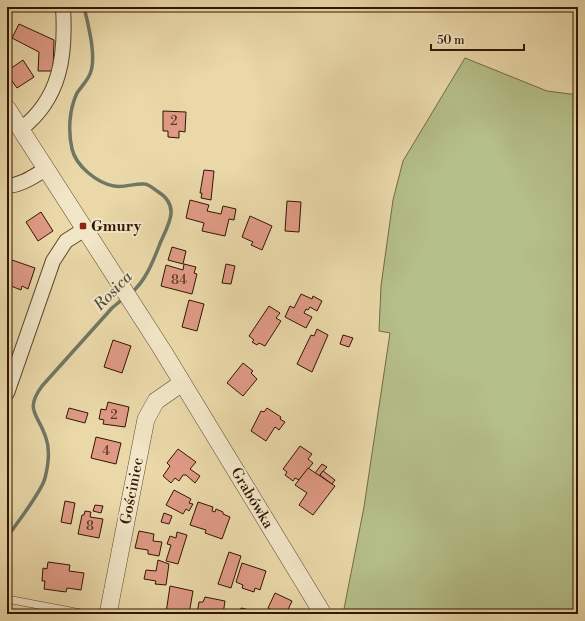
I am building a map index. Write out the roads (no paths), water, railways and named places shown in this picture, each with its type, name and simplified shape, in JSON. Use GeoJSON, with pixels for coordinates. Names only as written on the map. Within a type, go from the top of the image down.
{"type":"FeatureCollection","features":[{"type":"Feature","properties":{"kind":"street"},"geometry":{"type":"LineString","coordinates":[[21,129],[42,109],[50,98],[58,77],[63,54],[65,32],[63,7]]}},
{"type":"Feature","properties":{"kind":"street","name":"Grabówka"},"geometry":{"type":"LineString","coordinates":[[7,108],[129,297],[323,614]]}},
{"type":"Feature","properties":{"kind":"street"},"geometry":{"type":"LineString","coordinates":[[7,186],[24,182],[46,169]]}},
{"type":"Feature","properties":{"kind":"street"},"geometry":{"type":"LineString","coordinates":[[7,392],[53,261],[66,241],[85,230]]}},
{"type":"Feature","properties":{"kind":"street","name":"Gościniec"},"geometry":{"type":"LineString","coordinates":[[108,614],[146,419],[156,401],[182,383]]}},
{"type":"Feature","properties":{"kind":"lane"},"geometry":{"type":"LineString","coordinates":[[7,599],[86,614]]}},
{"type":"Feature","properties":{"kind":"waterway","name":"Rosica"},"geometry":{"type":"LineString","coordinates":[[84,7],[88,23],[93,61],[89,76],[77,93],[72,106],[70,135],[74,155],[88,173],[101,181],[114,186],[146,184],[164,196],[169,202],[171,208],[170,221],[152,262],[141,282],[131,293]]}},
{"type":"Feature","properties":{"kind":"waterway","name":"Rosica"},"geometry":{"type":"LineString","coordinates":[[7,537],[39,491],[45,478],[48,447],[43,430],[34,412],[33,407],[37,394],[42,386],[112,308],[124,298]]}},
{"type":"Feature","properties":{"kind":"place","name":"Gmury"},"geometry":{"type":"Point","coordinates":[83,226]}}]}
